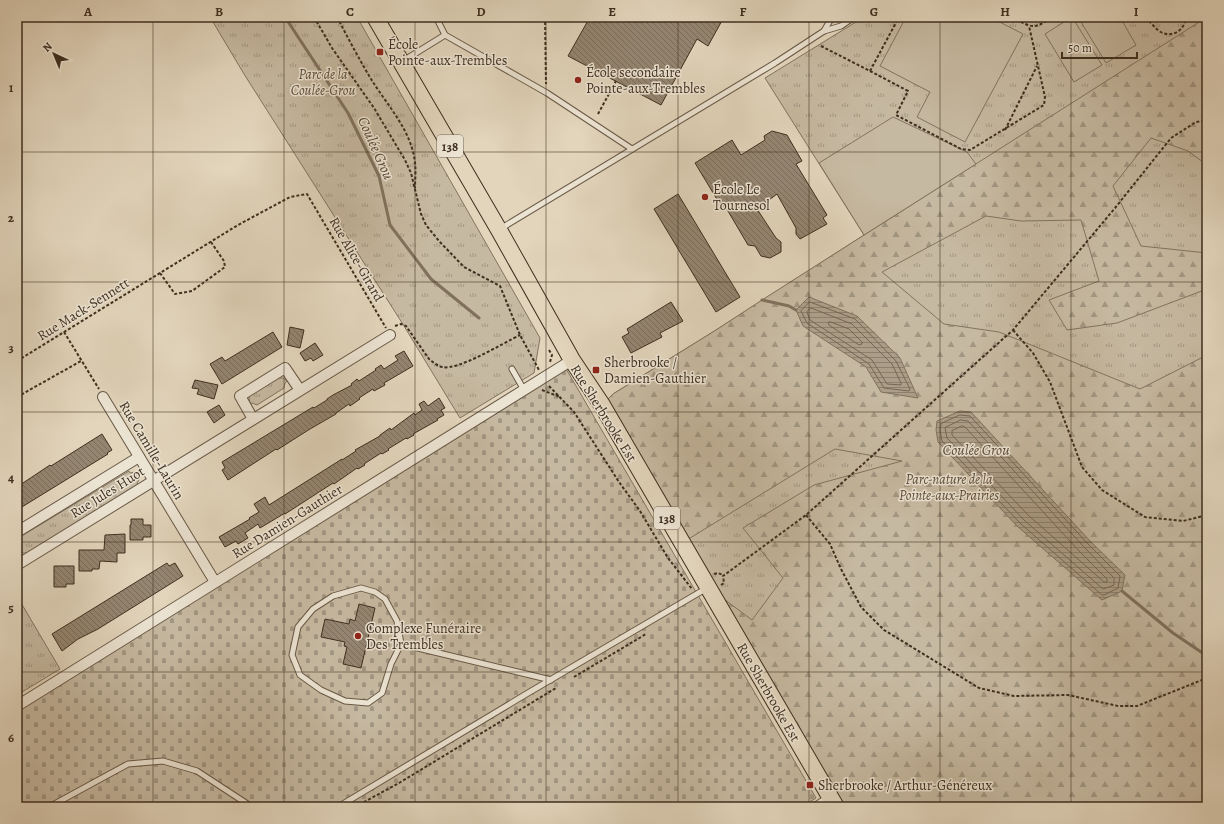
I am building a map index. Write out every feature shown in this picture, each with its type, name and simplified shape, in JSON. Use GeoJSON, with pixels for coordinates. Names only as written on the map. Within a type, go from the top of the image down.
{"type":"FeatureCollection","features":[{"type":"Feature","properties":{"kind":"main road","name":"Rue Sherbrooke Est"},"geometry":{"type":"LineString","coordinates":[[375,17],[499,230],[572,360],[602,406],[833,803]]}},
{"type":"Feature","properties":{"kind":"street","name":"Rue Jules Huot"},"geometry":{"type":"LineString","coordinates":[[17,565],[254,419],[392,330]]}},
{"type":"Feature","properties":{"kind":"street","name":"Rue Damien-Gauthier"},"geometry":{"type":"LineString","coordinates":[[17,706],[572,360]]}},
{"type":"Feature","properties":{"kind":"street"},"geometry":{"type":"LineString","coordinates":[[254,419],[240,396],[286,368],[300,390]]}},
{"type":"Feature","properties":{"kind":"street","name":"Rue Camille-Laurin"},"geometry":{"type":"LineString","coordinates":[[103,397],[215,582]]}},
{"type":"Feature","properties":{"kind":"street","name":"Rue Jules Huot"},"geometry":{"type":"LineString","coordinates":[[17,532],[139,457]]}},
{"type":"Feature","properties":{"kind":"street"},"geometry":{"type":"LineString","coordinates":[[817,807],[833,803]]}},
{"type":"Feature","properties":{"kind":"lane"},"geometry":{"type":"LineString","coordinates":[[436,17],[445,35],[547,93],[632,149]]}},
{"type":"Feature","properties":{"kind":"lane"},"geometry":{"type":"LineString","coordinates":[[824,31],[832,17]]}},
{"type":"Feature","properties":{"kind":"lane"},"geometry":{"type":"LineString","coordinates":[[499,230],[775,63],[824,31],[841,26],[854,17]]}},
{"type":"Feature","properties":{"kind":"lane"},"geometry":{"type":"LineString","coordinates":[[402,62],[445,35]]}},
{"type":"Feature","properties":{"kind":"lane"},"geometry":{"type":"LineString","coordinates":[[512,369],[524,390]]}},
{"type":"Feature","properties":{"kind":"lane"},"geometry":{"type":"LineString","coordinates":[[338,807],[708,587]]}},
{"type":"Feature","properties":{"kind":"lane"},"geometry":{"type":"LineString","coordinates":[[361,588],[375,592],[385,599],[397,621],[401,644],[391,664],[382,693],[368,703],[345,701],[321,690],[300,675],[292,655],[298,627],[313,609],[333,596],[361,588]]}},
{"type":"Feature","properties":{"kind":"lane"},"geometry":{"type":"LineString","coordinates":[[401,644],[551,680]]}},
{"type":"Feature","properties":{"kind":"lane"},"geometry":{"type":"LineString","coordinates":[[49,807],[128,764],[163,761],[197,771],[252,807]]}},
{"type":"Feature","properties":{"kind":"path"},"geometry":{"type":"LineString","coordinates":[[314,17],[332,48],[374,108],[396,144],[411,173],[421,214],[426,224],[443,247],[464,267],[500,286],[520,335],[539,370]]}},
{"type":"Feature","properties":{"kind":"path"},"geometry":{"type":"LineString","coordinates":[[337,17],[372,80],[395,114],[405,133],[415,162],[415,191]]}},
{"type":"Feature","properties":{"kind":"path"},"geometry":{"type":"LineString","coordinates":[[545,17],[546,85]]}},
{"type":"Feature","properties":{"kind":"path"},"geometry":{"type":"LineString","coordinates":[[870,71],[899,17]]}},
{"type":"Feature","properties":{"kind":"path"},"geometry":{"type":"LineString","coordinates":[[1012,17],[1029,26],[1037,26],[1053,17]]}},
{"type":"Feature","properties":{"kind":"path"},"geometry":{"type":"LineString","coordinates":[[1146,17],[1160,32],[1169,35],[1181,30],[1186,17]]}},
{"type":"Feature","properties":{"kind":"path"},"geometry":{"type":"LineString","coordinates":[[821,46],[908,92],[896,115],[961,149],[970,150],[1004,131],[1044,105],[1045,97],[1029,26]]}},
{"type":"Feature","properties":{"kind":"path"},"geometry":{"type":"LineString","coordinates":[[1004,131],[1038,65]]}},
{"type":"Feature","properties":{"kind":"path"},"geometry":{"type":"LineString","coordinates":[[598,114],[616,81]]}},
{"type":"Feature","properties":{"kind":"path"},"geometry":{"type":"LineString","coordinates":[[723,576],[806,515],[1014,330],[1171,138],[1196,122],[1207,120]]}},
{"type":"Feature","properties":{"kind":"path","name":"Rue Mack-Sennett"},"geometry":{"type":"LineString","coordinates":[[17,361],[238,225],[290,197],[307,194]]}},
{"type":"Feature","properties":{"kind":"path","name":"Rue Alice-Girard"},"geometry":{"type":"LineString","coordinates":[[307,194],[392,330]]}},
{"type":"Feature","properties":{"kind":"path"},"geometry":{"type":"LineString","coordinates":[[160,273],[175,294],[192,291],[225,267],[224,261],[211,242]]}},
{"type":"Feature","properties":{"kind":"path"},"geometry":{"type":"LineString","coordinates":[[392,330],[401,324],[406,326],[429,359],[442,368],[453,367],[466,363],[520,335]]}},
{"type":"Feature","properties":{"kind":"path"},"geometry":{"type":"LineString","coordinates":[[1014,330],[1033,353],[1050,382],[1082,467],[1102,490],[1145,517],[1183,521],[1207,515]]}},
{"type":"Feature","properties":{"kind":"path","name":"Rue Camille-Laurin"},"geometry":{"type":"LineString","coordinates":[[64,332],[103,397]]}},
{"type":"Feature","properties":{"kind":"path"},"geometry":{"type":"LineString","coordinates":[[549,350],[552,357],[549,364]]}},
{"type":"Feature","properties":{"kind":"path"},"geometry":{"type":"LineString","coordinates":[[17,397],[81,361]]}},
{"type":"Feature","properties":{"kind":"path"},"geometry":{"type":"LineString","coordinates":[[548,384],[574,412],[689,588]]}},
{"type":"Feature","properties":{"kind":"path"},"geometry":{"type":"LineString","coordinates":[[539,388],[561,398]]}},
{"type":"Feature","properties":{"kind":"path"},"geometry":{"type":"LineString","coordinates":[[806,515],[830,544],[861,607],[884,630],[979,688],[1014,696],[1068,695],[1118,706],[1137,706],[1207,678]]}},
{"type":"Feature","properties":{"kind":"path"},"geometry":{"type":"LineString","coordinates":[[718,573],[723,576]]}},
{"type":"Feature","properties":{"kind":"path"},"geometry":{"type":"LineString","coordinates":[[723,576],[724,583]]}},
{"type":"Feature","properties":{"kind":"path"},"geometry":{"type":"LineString","coordinates":[[574,677],[647,633]]}},
{"type":"Feature","properties":{"kind":"path"},"geometry":{"type":"LineString","coordinates":[[355,807],[399,783],[556,688]]}},
{"type":"Feature","properties":{"kind":"green space","name":"Parc de la Coulée-Grou"},"geometry":{"type":"Polygon","coordinates":[[[210,17],[357,17],[540,338],[534,373],[460,418],[404,326],[244,74],[210,17]]]}},
{"type":"Feature","properties":{"kind":"green space","name":"Parc-nature de la Pointe-aux-Prairies"},"geometry":{"type":"Polygon","coordinates":[[[864,17],[1207,17],[1207,807],[836,807],[602,405],[613,394],[864,235],[765,78],[864,17]]]}},
{"type":"Feature","properties":{"kind":"green space"},"geometry":{"type":"Polygon","coordinates":[[[906,17],[990,17],[1023,34],[965,142],[917,117],[930,92],[880,66],[906,17]]]}},
{"type":"Feature","properties":{"kind":"green space"},"geometry":{"type":"Polygon","coordinates":[[[1072,17],[1102,65],[1074,82],[1045,34],[1072,17]]]}},
{"type":"Feature","properties":{"kind":"green space"},"geometry":{"type":"Polygon","coordinates":[[[1078,17],[1120,17],[1136,45],[1106,63],[1078,17]]]}},
{"type":"Feature","properties":{"kind":"green space","name":"Parc-nature de la Pointe-aux-Prairies"},"geometry":{"type":"Polygon","coordinates":[[[1207,17],[1207,165],[1188,151],[1151,138],[1113,186],[1141,246],[1207,253],[1207,289],[1117,323],[1067,330],[1049,300],[1099,281],[1081,220],[1021,221],[986,216],[882,272],[944,324],[999,332],[1140,389],[1207,355],[1207,807],[836,807],[708,587],[752,620],[783,578],[743,528],[814,485],[902,461],[835,449],[682,543],[602,405],[613,394],[1207,17]]]}},
{"type":"Feature","properties":{"kind":"green space"},"geometry":{"type":"Polygon","coordinates":[[[893,117],[967,152],[976,164],[864,235],[819,163],[893,117]]]}},
{"type":"Feature","properties":{"kind":"green space"},"geometry":{"type":"Polygon","coordinates":[[[565,367],[816,798],[802,807],[17,807],[17,709],[565,367]]]}},
{"type":"Feature","properties":{"kind":"green space"},"geometry":{"type":"Polygon","coordinates":[[[278,378],[283,378],[287,381],[284,388],[257,405],[252,403],[250,404],[250,395],[278,378]]]}},
{"type":"Feature","properties":{"kind":"green space"},"geometry":{"type":"Polygon","coordinates":[[[129,471],[130,473],[135,472],[138,475],[138,485],[28,553],[22,553],[18,549],[17,542],[20,537],[129,471]]]}},
{"type":"Feature","properties":{"kind":"green space"},"geometry":{"type":"Polygon","coordinates":[[[17,596],[60,669],[17,695],[17,596]]]}},
{"type":"Feature","properties":{"kind":"water"},"geometry":{"type":"Polygon","coordinates":[[[809,297],[857,316],[900,358],[918,398],[881,392],[866,367],[803,326],[796,310],[809,297]]]}},
{"type":"Feature","properties":{"kind":"water","name":"Coulée Grou"},"geometry":{"type":"Polygon","coordinates":[[[960,411],[971,412],[1091,542],[1125,575],[1122,591],[1102,600],[1017,526],[938,442],[936,430],[937,421],[960,411]]]}},
{"type":"Feature","properties":{"kind":"building"},"geometry":{"type":"Polygon","coordinates":[[[590,17],[724,17],[708,46],[697,39],[661,105],[568,56],[590,17]]]}},
{"type":"Feature","properties":{"kind":"building"},"geometry":{"type":"Polygon","coordinates":[[[772,131],[787,135],[802,161],[796,164],[827,215],[823,218],[827,224],[800,239],[796,234],[796,228],[777,194],[757,209],[776,238],[781,242],[781,252],[770,258],[761,256],[755,246],[748,245],[725,206],[721,206],[695,163],[732,140],[741,155],[765,140],[764,136],[772,131]]]}},
{"type":"Feature","properties":{"kind":"building"},"geometry":{"type":"Polygon","coordinates":[[[678,194],[740,297],[716,312],[654,209],[678,194]]]}},
{"type":"Feature","properties":{"kind":"building"},"geometry":{"type":"Polygon","coordinates":[[[671,302],[683,321],[660,333],[662,337],[631,353],[622,337],[629,333],[627,329],[671,302]]]}},
{"type":"Feature","properties":{"kind":"building"},"geometry":{"type":"Polygon","coordinates":[[[290,327],[304,330],[300,348],[287,345],[290,327]]]}},
{"type":"Feature","properties":{"kind":"building"},"geometry":{"type":"Polygon","coordinates":[[[273,332],[282,347],[222,384],[210,364],[222,357],[225,361],[273,332]]]}},
{"type":"Feature","properties":{"kind":"building"},"geometry":{"type":"Polygon","coordinates":[[[315,343],[323,355],[313,361],[311,358],[305,361],[300,353],[315,343]]]}},
{"type":"Feature","properties":{"kind":"building"},"geometry":{"type":"Polygon","coordinates":[[[404,351],[413,366],[384,383],[385,385],[374,391],[373,389],[350,406],[349,404],[336,414],[277,450],[276,449],[228,480],[222,470],[225,468],[222,462],[352,385],[351,384],[357,379],[359,381],[381,365],[384,369],[398,360],[395,356],[404,351]]]}},
{"type":"Feature","properties":{"kind":"building"},"geometry":{"type":"Polygon","coordinates":[[[195,380],[218,385],[214,399],[197,394],[199,389],[192,388],[195,380]]]}},
{"type":"Feature","properties":{"kind":"building"},"geometry":{"type":"Polygon","coordinates":[[[439,398],[445,408],[441,410],[444,415],[437,419],[438,420],[388,449],[389,450],[382,454],[381,453],[364,464],[365,465],[358,469],[357,468],[285,514],[260,528],[258,524],[245,533],[248,538],[238,544],[236,541],[225,547],[219,537],[259,512],[254,504],[265,497],[269,505],[342,460],[356,451],[355,450],[380,436],[390,428],[391,430],[414,413],[415,415],[422,410],[419,404],[424,401],[428,406],[439,398]]]}},
{"type":"Feature","properties":{"kind":"building"},"geometry":{"type":"Polygon","coordinates":[[[219,405],[225,415],[214,423],[207,412],[219,405]]]}},
{"type":"Feature","properties":{"kind":"building"},"geometry":{"type":"Polygon","coordinates":[[[102,434],[112,450],[107,453],[108,454],[17,510],[17,487],[50,465],[51,466],[102,434]]]}},
{"type":"Feature","properties":{"kind":"building"},"geometry":{"type":"Polygon","coordinates":[[[131,519],[143,519],[143,525],[151,525],[151,537],[143,537],[143,540],[130,540],[131,519]]]}},
{"type":"Feature","properties":{"kind":"building"},"geometry":{"type":"Polygon","coordinates":[[[125,534],[125,553],[117,553],[117,562],[100,561],[99,569],[92,569],[92,571],[79,571],[79,550],[104,550],[105,535],[125,534]]]}},
{"type":"Feature","properties":{"kind":"building"},"geometry":{"type":"Polygon","coordinates":[[[167,563],[169,566],[175,563],[183,576],[98,629],[78,639],[62,651],[52,634],[167,563]]]}},
{"type":"Feature","properties":{"kind":"building"},"geometry":{"type":"Polygon","coordinates":[[[54,566],[74,566],[74,584],[66,584],[66,587],[54,587],[54,566]]]}},
{"type":"Feature","properties":{"kind":"building"},"geometry":{"type":"Polygon","coordinates":[[[359,604],[375,608],[361,668],[343,664],[347,647],[344,646],[345,642],[321,637],[325,619],[349,624],[350,619],[355,621],[359,604]]]}},
{"type":"Feature","properties":{"kind":"waterway","name":"Coulée Grou"},"geometry":{"type":"LineString","coordinates":[[285,17],[348,113],[379,176],[390,225],[431,279],[479,318]]}},
{"type":"Feature","properties":{"kind":"waterway","name":"Coulée Grou"},"geometry":{"type":"LineString","coordinates":[[762,300],[789,306],[796,310]]}},
{"type":"Feature","properties":{"kind":"waterway","name":"Coulée Grou"},"geometry":{"type":"LineString","coordinates":[[1122,591],[1173,633],[1207,656]]}},
{"type":"Feature","properties":{"kind":"place","name":"École Pointe-aux-Trembles"},"geometry":{"type":"Point","coordinates":[380,52]}},
{"type":"Feature","properties":{"kind":"place","name":"École secondaire Pointe-aux-Trembles"},"geometry":{"type":"Point","coordinates":[578,80]}},
{"type":"Feature","properties":{"kind":"place","name":"École Le Tournesol"},"geometry":{"type":"Point","coordinates":[705,197]}},
{"type":"Feature","properties":{"kind":"place","name":"Sherbrooke / Damien-Gauthier"},"geometry":{"type":"Point","coordinates":[596,370]}},
{"type":"Feature","properties":{"kind":"place","name":"Complexe Funéraire Des Trembles"},"geometry":{"type":"Point","coordinates":[358,636]}},
{"type":"Feature","properties":{"kind":"place","name":"Sherbrooke / Arthur-Généreux"},"geometry":{"type":"Point","coordinates":[810,785]}}]}
